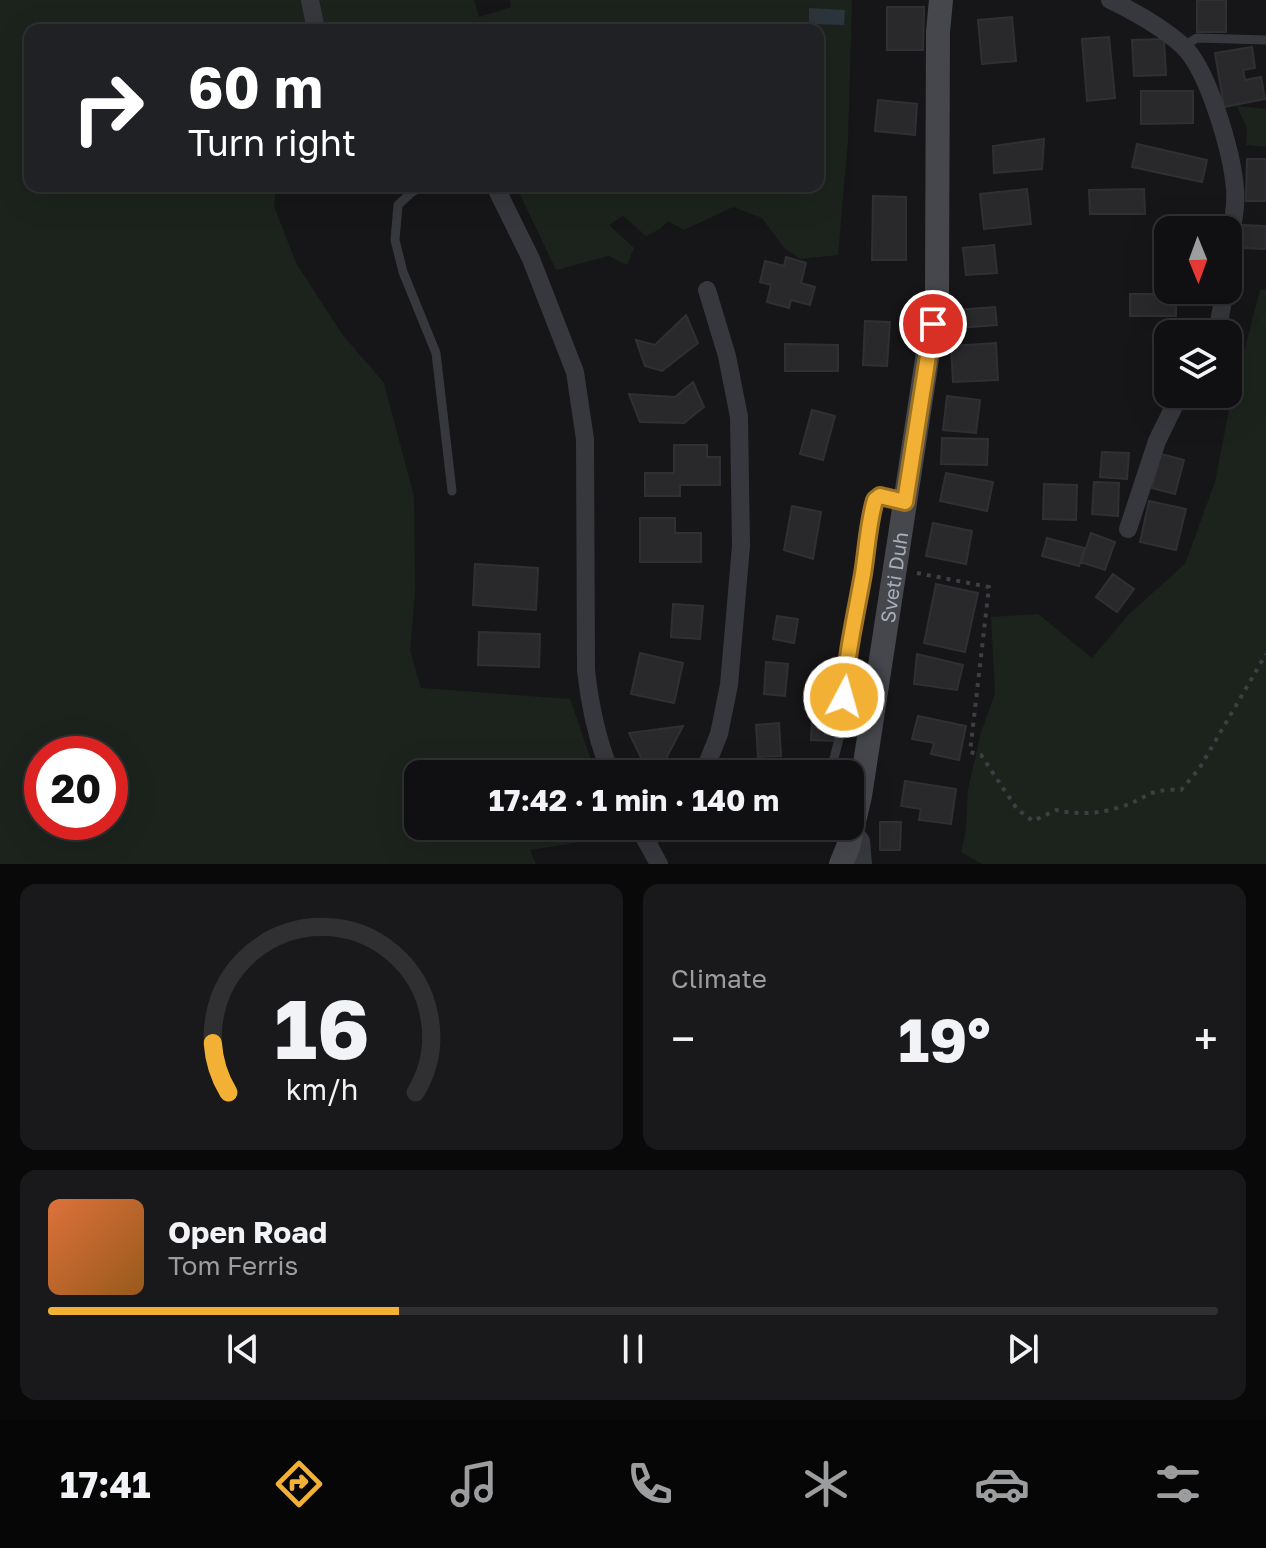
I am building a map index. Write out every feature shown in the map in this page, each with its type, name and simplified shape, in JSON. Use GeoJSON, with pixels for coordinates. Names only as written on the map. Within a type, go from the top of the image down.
{"type":"FeatureCollection","features":[{"type":"Feature","properties":{"kind":"main road","name":"Sveti Duh"},"geometry":{"type":"LineString","coordinates":[[861,760],[937,294],[938,32],[941,0]]}},
{"type":"Feature","properties":{"kind":"main road","name":"Sveti Duh"},"geometry":{"type":"LineString","coordinates":[[841,864],[849,840]]}},
{"type":"Feature","properties":{"kind":"street"},"geometry":{"type":"LineString","coordinates":[[310,0],[315,24]]}},
{"type":"Feature","properties":{"kind":"street"},"geometry":{"type":"LineString","coordinates":[[1110,0],[1139,14],[1183,46],[1199,68],[1229,150],[1235,190],[1232,216]]}},
{"type":"Feature","properties":{"kind":"street"},"geometry":{"type":"LineString","coordinates":[[498,192],[531,259],[580,390],[585,439],[586,670],[590,706],[605,760]]}},
{"type":"Feature","properties":{"kind":"street"},"geometry":{"type":"LineString","coordinates":[[707,290],[727,356],[739,417],[741,516],[729,685],[719,734],[709,760]]}},
{"type":"Feature","properties":{"kind":"street"},"geometry":{"type":"LineString","coordinates":[[1128,529],[1157,441],[1173,408]]}},
{"type":"Feature","properties":{"kind":"street"},"geometry":{"type":"LineString","coordinates":[[646,840],[659,864]]}},
{"type":"Feature","properties":{"kind":"street"},"geometry":{"type":"LineString","coordinates":[[860,840],[863,864]]}},
{"type":"Feature","properties":{"kind":"lane"},"geometry":{"type":"LineString","coordinates":[[1183,46],[1197,38],[1266,40]]}},
{"type":"Feature","properties":{"kind":"lane"},"geometry":{"type":"LineString","coordinates":[[412,192],[398,205],[395,240],[403,272],[436,353],[452,491]]}},
{"type":"Feature","properties":{"kind":"lane"},"geometry":{"type":"LineString","coordinates":[[834,760],[844,719],[845,675],[875,500],[880,496],[905,502]]}},
{"type":"Feature","properties":{"kind":"path"},"geometry":{"type":"LineString","coordinates":[[916,572],[989,587],[970,752],[981,755],[1017,809],[1033,821],[1056,810],[1074,815],[1106,810],[1121,807],[1158,789],[1181,790],[1207,757],[1266,654]]}},
{"type":"Feature","properties":{"kind":"shaded area"},"geometry":{"type":"Polygon","coordinates":[[[0,0],[474,0],[479,17],[511,7],[510,0],[852,0],[848,140],[838,255],[800,259],[784,248],[762,218],[733,207],[684,230],[668,221],[646,236],[623,216],[609,225],[634,248],[627,265],[609,256],[556,270],[519,192],[824,192],[824,24],[24,24],[24,192],[275,192],[274,206],[296,263],[342,334],[384,383],[414,497],[415,592],[410,651],[421,688],[570,699],[591,760],[404,760],[404,840],[592,840],[530,850],[536,864],[0,864],[0,0]]]}},
{"type":"Feature","properties":{"kind":"shaded area"},"geometry":{"type":"Polygon","coordinates":[[[809,8],[845,10],[844,25],[809,24],[809,8]]]}},
{"type":"Feature","properties":{"kind":"shaded area"},"geometry":{"type":"Polygon","coordinates":[[[1237,106],[1266,109],[1266,147],[1246,145],[1247,128],[1237,106]]]}},
{"type":"Feature","properties":{"kind":"shaded area"},"geometry":{"type":"Polygon","coordinates":[[[1266,289],[1266,864],[982,864],[961,852],[966,829],[968,789],[981,733],[995,693],[991,617],[1038,614],[1092,658],[1128,615],[1185,564],[1215,482],[1229,408],[1242,408],[1242,359],[1260,290],[1266,289]]]}},
{"type":"Feature","properties":{"kind":"building"},"geometry":{"type":"Polygon","coordinates":[[[1197,0],[1226,0],[1226,32],[1197,32],[1197,0]]]}},
{"type":"Feature","properties":{"kind":"building"},"geometry":{"type":"Polygon","coordinates":[[[887,7],[924,7],[923,50],[887,50],[887,7]]]}},
{"type":"Feature","properties":{"kind":"building"},"geometry":{"type":"Polygon","coordinates":[[[1012,17],[1016,61],[982,64],[978,20],[1012,17]]]}},
{"type":"Feature","properties":{"kind":"building"},"geometry":{"type":"Polygon","coordinates":[[[1109,37],[1115,98],[1087,101],[1082,39],[1109,37]]]}},
{"type":"Feature","properties":{"kind":"building"},"geometry":{"type":"Polygon","coordinates":[[[1164,39],[1166,75],[1134,76],[1132,40],[1164,39]]]}},
{"type":"Feature","properties":{"kind":"building"},"geometry":{"type":"Polygon","coordinates":[[[1252,47],[1255,68],[1243,70],[1245,80],[1261,77],[1265,99],[1224,107],[1215,53],[1252,47]]]}},
{"type":"Feature","properties":{"kind":"building"},"geometry":{"type":"Polygon","coordinates":[[[1141,91],[1193,91],[1193,123],[1141,124],[1141,91]]]}},
{"type":"Feature","properties":{"kind":"building"},"geometry":{"type":"Polygon","coordinates":[[[878,100],[917,104],[915,135],[875,131],[878,100]]]}},
{"type":"Feature","properties":{"kind":"building"},"geometry":{"type":"Polygon","coordinates":[[[1044,139],[1042,169],[994,173],[993,146],[1044,139]]]}},
{"type":"Feature","properties":{"kind":"building"},"geometry":{"type":"Polygon","coordinates":[[[1137,144],[1207,160],[1202,182],[1132,167],[1137,144]]]}},
{"type":"Feature","properties":{"kind":"building"},"geometry":{"type":"Polygon","coordinates":[[[1247,159],[1266,159],[1266,201],[1246,201],[1247,159]]]}},
{"type":"Feature","properties":{"kind":"building"},"geometry":{"type":"Polygon","coordinates":[[[1027,189],[1031,224],[984,229],[980,194],[1027,189]]]}},
{"type":"Feature","properties":{"kind":"building"},"geometry":{"type":"Polygon","coordinates":[[[1144,189],[1145,214],[1090,214],[1089,190],[1144,189]]]}},
{"type":"Feature","properties":{"kind":"building"},"geometry":{"type":"Polygon","coordinates":[[[873,196],[906,197],[906,260],[872,260],[873,196]]]}},
{"type":"Feature","properties":{"kind":"building"},"geometry":{"type":"Polygon","coordinates":[[[1242,225],[1266,226],[1266,249],[1242,248],[1242,225]]]}},
{"type":"Feature","properties":{"kind":"building"},"geometry":{"type":"Polygon","coordinates":[[[994,245],[997,273],[966,275],[963,248],[994,245]]]}},
{"type":"Feature","properties":{"kind":"building"},"geometry":{"type":"Polygon","coordinates":[[[786,257],[806,263],[801,283],[815,287],[810,305],[791,300],[789,308],[767,302],[771,285],[760,282],[765,261],[784,266],[786,257]]]}},
{"type":"Feature","properties":{"kind":"building"},"geometry":{"type":"Polygon","coordinates":[[[1130,294],[1154,294],[1154,304],[1176,304],[1176,316],[1130,316],[1130,294]]]}},
{"type":"Feature","properties":{"kind":"building"},"geometry":{"type":"Polygon","coordinates":[[[995,307],[997,325],[958,328],[956,310],[995,307]]]}},
{"type":"Feature","properties":{"kind":"building"},"geometry":{"type":"Polygon","coordinates":[[[686,315],[698,343],[662,371],[645,366],[636,340],[655,345],[686,315]]]}},
{"type":"Feature","properties":{"kind":"building"},"geometry":{"type":"Polygon","coordinates":[[[865,321],[890,322],[887,366],[863,365],[865,321]]]}},
{"type":"Feature","properties":{"kind":"building"},"geometry":{"type":"Polygon","coordinates":[[[996,343],[998,380],[953,382],[951,346],[996,343]]]}},
{"type":"Feature","properties":{"kind":"building"},"geometry":{"type":"Polygon","coordinates":[[[785,344],[838,345],[838,371],[785,371],[785,344]]]}},
{"type":"Feature","properties":{"kind":"building"},"geometry":{"type":"Polygon","coordinates":[[[693,382],[704,407],[684,423],[640,422],[629,394],[675,397],[693,382]]]}},
{"type":"Feature","properties":{"kind":"building"},"geometry":{"type":"Polygon","coordinates":[[[947,396],[980,400],[976,433],[943,430],[947,396]]]}},
{"type":"Feature","properties":{"kind":"building"},"geometry":{"type":"Polygon","coordinates":[[[812,410],[835,416],[823,460],[800,454],[812,410]]]}},
{"type":"Feature","properties":{"kind":"building"},"geometry":{"type":"Polygon","coordinates":[[[942,438],[988,439],[987,465],[941,464],[942,438]]]}},
{"type":"Feature","properties":{"kind":"building"},"geometry":{"type":"Polygon","coordinates":[[[674,445],[707,445],[707,457],[720,457],[720,485],[680,485],[680,496],[645,496],[645,473],[674,473],[674,445]]]}},
{"type":"Feature","properties":{"kind":"building"},"geometry":{"type":"Polygon","coordinates":[[[1102,452],[1129,453],[1127,479],[1100,477],[1102,452]]]}},
{"type":"Feature","properties":{"kind":"building"},"geometry":{"type":"Polygon","coordinates":[[[1161,454],[1184,460],[1175,494],[1152,488],[1161,454]]]}},
{"type":"Feature","properties":{"kind":"building"},"geometry":{"type":"Polygon","coordinates":[[[946,473],[993,482],[987,511],[940,501],[946,473]]]}},
{"type":"Feature","properties":{"kind":"building"},"geometry":{"type":"Polygon","coordinates":[[[1094,482],[1119,483],[1118,516],[1092,514],[1094,482]]]}},
{"type":"Feature","properties":{"kind":"building"},"geometry":{"type":"Polygon","coordinates":[[[1044,484],[1077,485],[1076,520],[1043,519],[1044,484]]]}},
{"type":"Feature","properties":{"kind":"building"},"geometry":{"type":"Polygon","coordinates":[[[1149,501],[1186,509],[1176,550],[1140,542],[1149,501]]]}},
{"type":"Feature","properties":{"kind":"building"},"geometry":{"type":"Polygon","coordinates":[[[792,506],[821,512],[813,559],[784,550],[792,506]]]}},
{"type":"Feature","properties":{"kind":"building"},"geometry":{"type":"Polygon","coordinates":[[[640,518],[675,518],[675,533],[701,533],[701,562],[640,562],[640,518]]]}},
{"type":"Feature","properties":{"kind":"building"},"geometry":{"type":"Polygon","coordinates":[[[933,523],[972,531],[966,564],[926,556],[933,523]]]}},
{"type":"Feature","properties":{"kind":"building"},"geometry":{"type":"Polygon","coordinates":[[[1091,533],[1115,542],[1105,570],[1081,562],[1091,533]]]}},
{"type":"Feature","properties":{"kind":"building"},"geometry":{"type":"Polygon","coordinates":[[[1047,538],[1084,548],[1079,566],[1042,556],[1047,538]]]}},
{"type":"Feature","properties":{"kind":"building"},"geometry":{"type":"Polygon","coordinates":[[[475,564],[538,568],[536,610],[473,605],[475,564]]]}},
{"type":"Feature","properties":{"kind":"building"},"geometry":{"type":"Polygon","coordinates":[[[1113,574],[1134,589],[1117,612],[1096,597],[1113,574]]]}},
{"type":"Feature","properties":{"kind":"building"},"geometry":{"type":"Polygon","coordinates":[[[936,584],[978,593],[965,652],[924,643],[936,584]]]}},
{"type":"Feature","properties":{"kind":"building"},"geometry":{"type":"Polygon","coordinates":[[[673,604],[703,606],[700,639],[671,637],[673,604]]]}},
{"type":"Feature","properties":{"kind":"building"},"geometry":{"type":"Polygon","coordinates":[[[777,616],[798,619],[794,643],[773,639],[777,616]]]}},
{"type":"Feature","properties":{"kind":"building"},"geometry":{"type":"Polygon","coordinates":[[[479,632],[540,634],[539,667],[478,665],[479,632]]]}},
{"type":"Feature","properties":{"kind":"building"},"geometry":{"type":"Polygon","coordinates":[[[640,653],[683,663],[674,703],[631,694],[640,653]]]}},
{"type":"Feature","properties":{"kind":"building"},"geometry":{"type":"Polygon","coordinates":[[[917,654],[963,665],[957,690],[914,684],[917,654]]]}},
{"type":"Feature","properties":{"kind":"building"},"geometry":{"type":"Polygon","coordinates":[[[766,662],[788,664],[785,696],[764,694],[766,662]]]}},
{"type":"Feature","properties":{"kind":"building"},"geometry":{"type":"Polygon","coordinates":[[[813,703],[839,705],[837,741],[811,740],[813,703]]]}},
{"type":"Feature","properties":{"kind":"building"},"geometry":{"type":"Polygon","coordinates":[[[918,716],[966,726],[959,760],[931,754],[934,743],[912,739],[918,716]]]}},
{"type":"Feature","properties":{"kind":"building"},"geometry":{"type":"Polygon","coordinates":[[[779,723],[781,756],[758,757],[756,725],[779,723]]]}},
{"type":"Feature","properties":{"kind":"building"},"geometry":{"type":"Polygon","coordinates":[[[683,726],[665,760],[642,760],[629,733],[683,726]]]}},
{"type":"Feature","properties":{"kind":"building"},"geometry":{"type":"Polygon","coordinates":[[[905,781],[956,789],[951,824],[919,820],[921,809],[901,806],[905,781]]]}},
{"type":"Feature","properties":{"kind":"building"},"geometry":{"type":"Polygon","coordinates":[[[880,822],[901,822],[900,850],[880,850],[880,822]]]}},
{"type":"Feature","properties":{"kind":"route"},"geometry":{"type":"LineString","coordinates":[[844,697],[870,516],[875,500],[880,496],[905,502],[933,324]]}}]}
